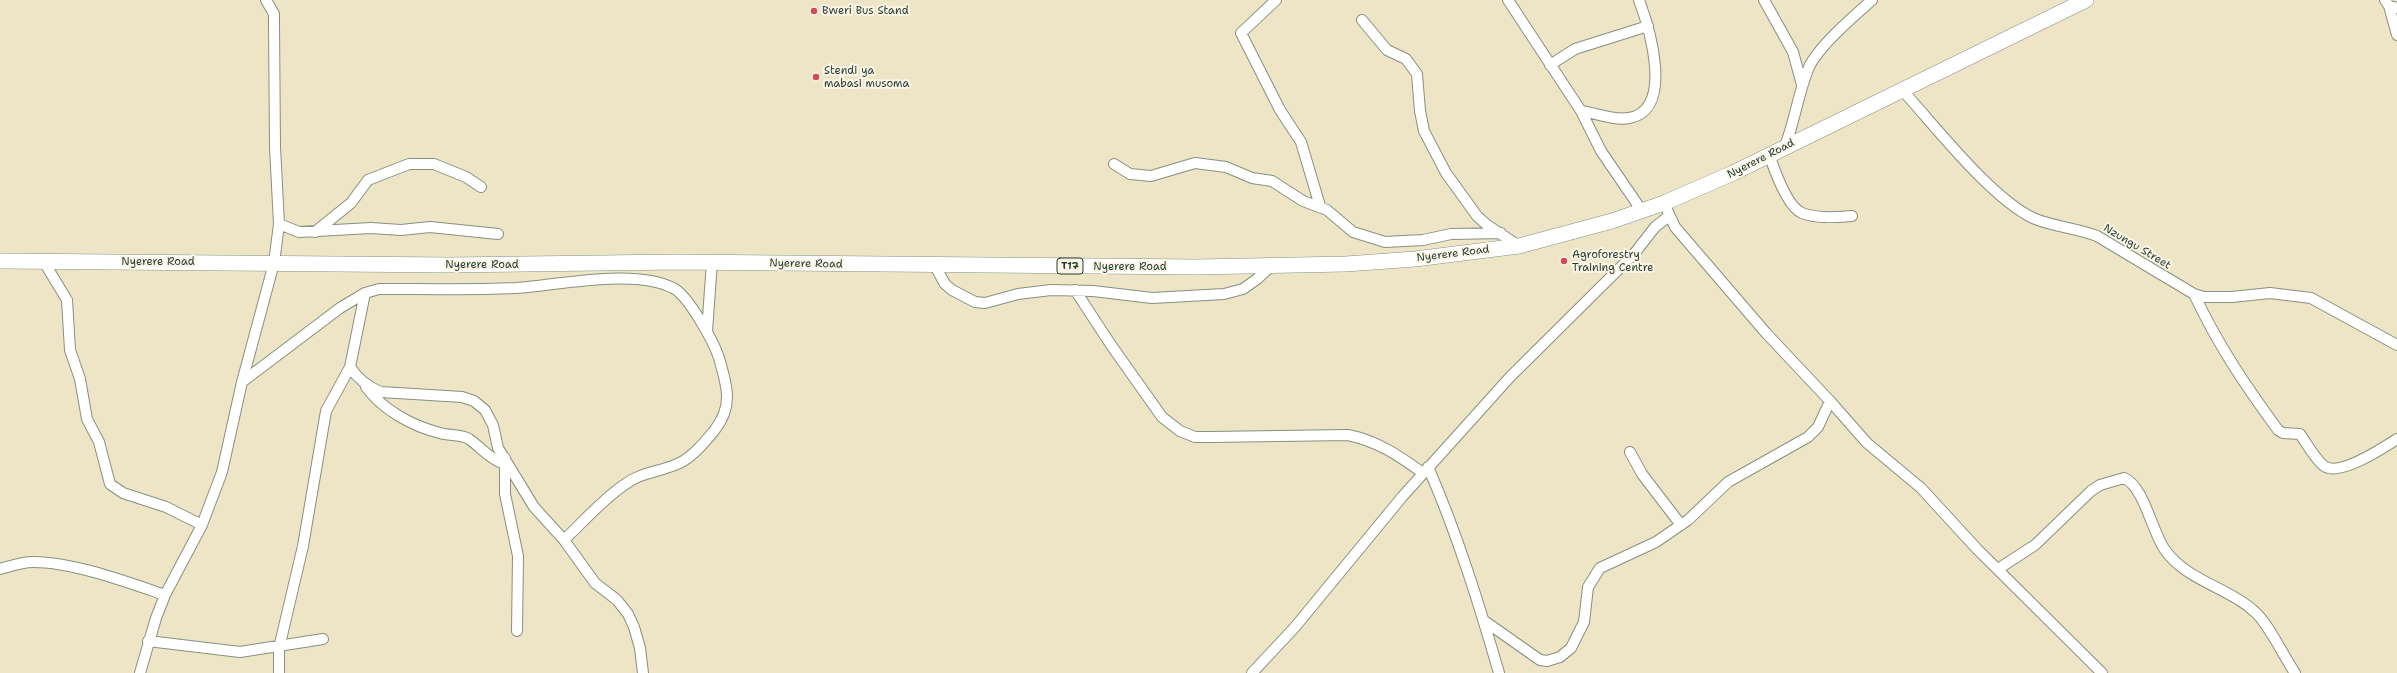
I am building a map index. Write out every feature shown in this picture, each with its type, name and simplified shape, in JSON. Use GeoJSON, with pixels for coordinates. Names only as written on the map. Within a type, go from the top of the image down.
{"type":"FeatureCollection","features":[{"type":"Feature","properties":{"kind":"main road","name":"Nyerere Road"},"geometry":{"type":"LineString","coordinates":[[0,261],[457,265],[712,262],[934,266],[1270,266],[1415,259],[1519,246],[1642,211],[1666,210],[1698,190],[1785,146],[1903,91],[2086,0]]}},
{"type":"Feature","properties":{"kind":"street"},"geometry":{"type":"LineString","coordinates":[[140,673],[148,641],[165,595],[202,525],[222,472],[242,382],[274,263],[279,224],[275,147],[274,18],[271,6],[266,0]]}},
{"type":"Feature","properties":{"kind":"street"},"geometry":{"type":"LineString","coordinates":[[1276,0],[1241,33],[1280,110],[1301,142],[1320,206]]}},
{"type":"Feature","properties":{"kind":"street"},"geometry":{"type":"LineString","coordinates":[[1508,0],[1581,111],[1601,151],[1642,211]]}},
{"type":"Feature","properties":{"kind":"street"},"geometry":{"type":"LineString","coordinates":[[1581,111],[1626,119],[1638,116],[1647,105],[1656,80],[1655,62],[1648,26],[1639,0]]}},
{"type":"Feature","properties":{"kind":"street"},"geometry":{"type":"LineString","coordinates":[[1764,0],[1793,52],[1802,86]]}},
{"type":"Feature","properties":{"kind":"street"},"geometry":{"type":"LineString","coordinates":[[1785,146],[1793,127],[1802,86],[1810,66],[1821,52],[1872,0]]}},
{"type":"Feature","properties":{"kind":"street"},"geometry":{"type":"LineString","coordinates":[[2390,5],[2397,35]]}},
{"type":"Feature","properties":{"kind":"street"},"geometry":{"type":"LineString","coordinates":[[1362,20],[1387,50],[1406,59],[1412,66],[1419,80],[1420,111],[1428,143],[1446,173],[1477,216],[1519,246]]}},
{"type":"Feature","properties":{"kind":"street"},"geometry":{"type":"LineString","coordinates":[[1550,66],[1575,49],[1648,26]]}},
{"type":"Feature","properties":{"kind":"street","name":"Nzungu Street"},"geometry":{"type":"LineString","coordinates":[[1903,91],[1977,172],[2012,205],[2033,218],[2097,236],[2194,294],[2220,297],[2270,293],[2311,298],[2397,345]]}},
{"type":"Feature","properties":{"kind":"street"},"geometry":{"type":"LineString","coordinates":[[1770,154],[1784,190],[1801,213],[1812,216],[1852,216]]}},
{"type":"Feature","properties":{"kind":"street"},"geometry":{"type":"LineString","coordinates":[[315,232],[351,203],[368,180],[409,164],[434,164],[466,177],[481,186]]}},
{"type":"Feature","properties":{"kind":"street"},"geometry":{"type":"LineString","coordinates":[[1114,164],[1130,174],[1151,176],[1160,176],[1187,164],[1226,167],[1252,178],[1272,181],[1303,201],[1320,206],[1353,232],[1385,242],[1423,240],[1451,234],[1501,233]]}},
{"type":"Feature","properties":{"kind":"street"},"geometry":{"type":"LineString","coordinates":[[1252,673],[1295,627],[1426,470],[1510,377],[1634,254],[1666,210],[1675,227],[1766,333],[1867,443],[1921,488],[1998,569],[2102,673]]}},
{"type":"Feature","properties":{"kind":"street"},"geometry":{"type":"LineString","coordinates":[[279,224],[299,232],[370,228],[401,230],[430,227],[498,234]]}},
{"type":"Feature","properties":{"kind":"street"},"geometry":{"type":"LineString","coordinates":[[44,262],[67,300],[70,350],[80,379],[87,419],[99,442],[110,484],[123,493],[166,507],[202,525]]}},
{"type":"Feature","properties":{"kind":"street"},"geometry":{"type":"LineString","coordinates":[[707,331],[708,292],[712,262]]}},
{"type":"Feature","properties":{"kind":"street"},"geometry":{"type":"LineString","coordinates":[[934,266],[945,284],[975,302],[985,303],[1018,294],[1051,290],[1076,290],[1152,298],[1224,294],[1243,289],[1257,280],[1270,266]]}},
{"type":"Feature","properties":{"kind":"street"},"geometry":{"type":"LineString","coordinates":[[242,382],[340,308],[365,293],[379,289],[515,288],[617,279],[653,280],[675,288],[694,311],[707,331],[718,354],[725,380],[728,401],[724,416],[714,431],[686,459],[676,465],[648,472],[624,484],[564,540]]}},
{"type":"Feature","properties":{"kind":"street"},"geometry":{"type":"LineString","coordinates":[[1076,290],[1111,345],[1158,411],[1180,432],[1195,437],[1210,438],[1348,435],[1365,439],[1385,447],[1426,470],[1440,495],[1483,620],[1499,673]]}},
{"type":"Feature","properties":{"kind":"street"},"geometry":{"type":"LineString","coordinates":[[279,673],[279,648],[302,552],[326,411],[350,367],[365,293]]}},
{"type":"Feature","properties":{"kind":"street"},"geometry":{"type":"LineString","coordinates":[[2194,294],[2210,328],[2230,364],[2278,430],[2283,433],[2300,434],[2324,466],[2330,469],[2339,469],[2376,452],[2397,439]]}},
{"type":"Feature","properties":{"kind":"street"},"geometry":{"type":"LineString","coordinates":[[350,367],[378,400],[390,410],[439,433],[461,436],[469,439],[490,458],[504,461]]}},
{"type":"Feature","properties":{"kind":"street"},"geometry":{"type":"LineString","coordinates":[[363,382],[381,392],[448,395],[474,401],[485,410],[493,425],[498,448],[504,461],[524,494],[564,540],[595,583],[617,600],[628,614],[634,627],[640,648],[643,673]]}},
{"type":"Feature","properties":{"kind":"street"},"geometry":{"type":"LineString","coordinates":[[1483,620],[1540,660],[1547,661],[1560,657],[1571,648],[1581,632],[1588,587],[1596,572],[1610,562],[1648,546],[1681,525],[1728,482],[1808,437],[1818,427],[1830,401]]}},
{"type":"Feature","properties":{"kind":"street"},"geometry":{"type":"LineString","coordinates":[[1630,452],[1642,474],[1681,525]]}},
{"type":"Feature","properties":{"kind":"street"},"geometry":{"type":"LineString","coordinates":[[504,461],[506,494],[518,556],[517,631]]}},
{"type":"Feature","properties":{"kind":"street"},"geometry":{"type":"LineString","coordinates":[[1998,569],[2035,545],[2091,491],[2100,485],[2124,478],[2134,485],[2156,536],[2166,550],[2185,569],[2257,613],[2294,673]]}},
{"type":"Feature","properties":{"kind":"street"},"geometry":{"type":"LineString","coordinates":[[0,569],[31,562],[47,562],[129,583],[165,595]]}},
{"type":"Feature","properties":{"kind":"street"},"geometry":{"type":"LineString","coordinates":[[148,641],[226,652],[279,648],[323,639]]}},
{"type":"Feature","properties":{"kind":"place","name":"Bweri Bus Stand"},"geometry":{"type":"Point","coordinates":[814,11]}},
{"type":"Feature","properties":{"kind":"place","name":"Stendi ya mabasi musoma"},"geometry":{"type":"Point","coordinates":[816,77]}},
{"type":"Feature","properties":{"kind":"place","name":"Agroforestry Training Centre"},"geometry":{"type":"Point","coordinates":[1564,261]}}]}
